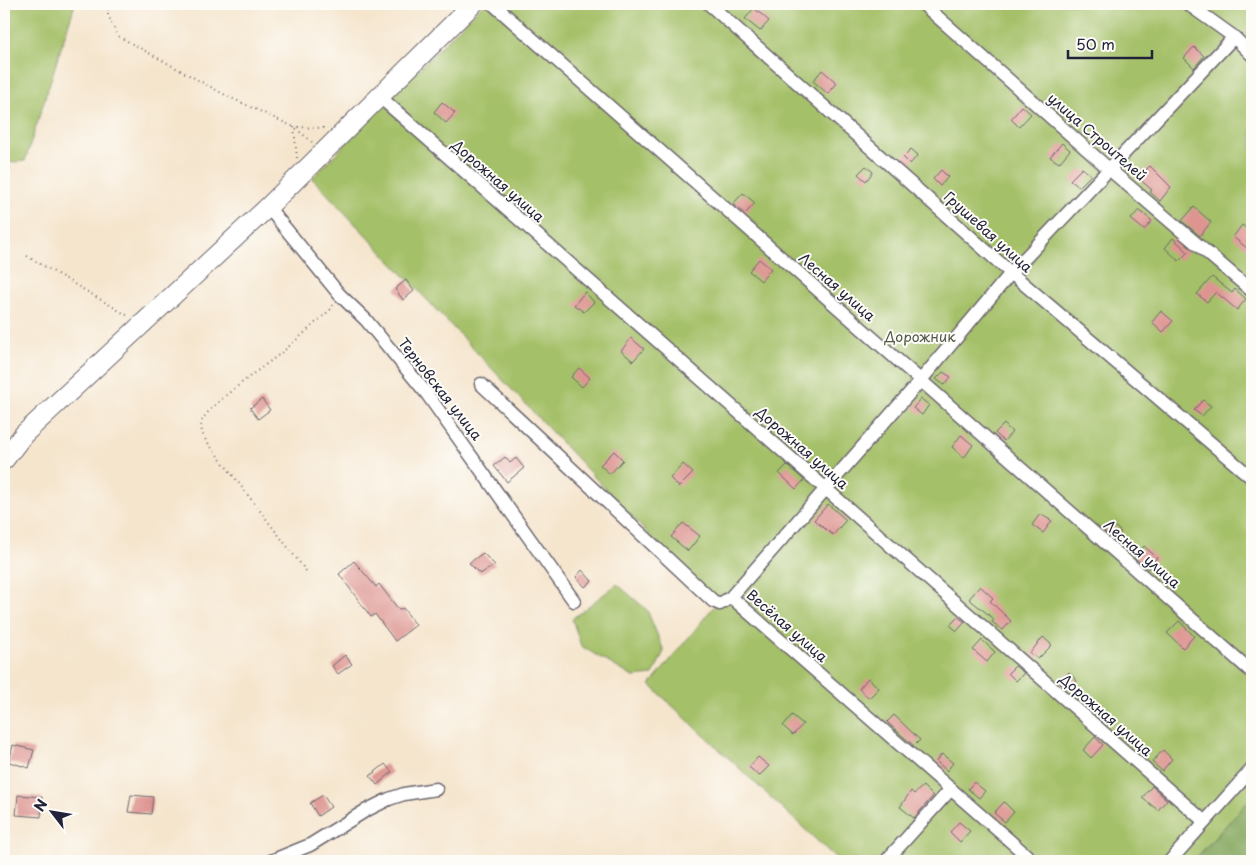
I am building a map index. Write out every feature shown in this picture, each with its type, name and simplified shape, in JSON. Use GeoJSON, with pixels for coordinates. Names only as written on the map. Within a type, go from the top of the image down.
{"type":"FeatureCollection","features":[{"type":"Feature","properties":{"kind":"street"},"geometry":{"type":"LineString","coordinates":[[4,460],[24,434],[268,207],[473,4]]}},
{"type":"Feature","properties":{"kind":"street","name":"Лесная улица"},"geometry":{"type":"LineString","coordinates":[[493,4],[1252,672]]}},
{"type":"Feature","properties":{"kind":"street","name":"Грушевая улица"},"geometry":{"type":"LineString","coordinates":[[709,4],[1011,273],[1252,478]]}},
{"type":"Feature","properties":{"kind":"street","name":"улица Строителей"},"geometry":{"type":"LineString","coordinates":[[923,4],[1109,169],[1252,291]]}},
{"type":"Feature","properties":{"kind":"street"},"geometry":{"type":"LineString","coordinates":[[1188,4],[1250,47]]}},
{"type":"Feature","properties":{"kind":"street"},"geometry":{"type":"LineString","coordinates":[[731,597],[921,380],[1011,273],[1234,37]]}},
{"type":"Feature","properties":{"kind":"street","name":"Дорожная улица"},"geometry":{"type":"LineString","coordinates":[[380,97],[1205,822]]}},
{"type":"Feature","properties":{"kind":"street","name":"Терновская улица"},"geometry":{"type":"LineString","coordinates":[[268,207],[339,294],[366,320],[427,394],[574,601]]}},
{"type":"Feature","properties":{"kind":"street","name":"Весёлая улица"},"geometry":{"type":"LineString","coordinates":[[482,384],[713,601],[720,604],[731,597],[1033,861]]}},
{"type":"Feature","properties":{"kind":"street"},"geometry":{"type":"LineString","coordinates":[[1170,861],[1252,769]]}},
{"type":"Feature","properties":{"kind":"street"},"geometry":{"type":"LineString","coordinates":[[270,861],[310,845],[365,811],[389,799],[404,794],[436,789]]}},
{"type":"Feature","properties":{"kind":"street"},"geometry":{"type":"LineString","coordinates":[[886,861],[951,789]]}},
{"type":"Feature","properties":{"kind":"path"},"geometry":{"type":"LineString","coordinates":[[108,4],[108,15],[118,36],[227,96],[294,127],[323,152]]}},
{"type":"Feature","properties":{"kind":"path"},"geometry":{"type":"LineString","coordinates":[[294,127],[348,128]]}},
{"type":"Feature","properties":{"kind":"path"},"geometry":{"type":"LineString","coordinates":[[294,127],[299,175]]}},
{"type":"Feature","properties":{"kind":"path"},"geometry":{"type":"LineString","coordinates":[[27,256],[143,324]]}},
{"type":"Feature","properties":{"kind":"path"},"geometry":{"type":"LineString","coordinates":[[306,571],[205,439],[201,430],[202,420],[227,395],[331,309],[339,294]]}},
{"type":"Feature","properties":{"kind":"green space"},"geometry":{"type":"Polygon","coordinates":[[[4,4],[75,4],[25,161],[4,163],[4,4]]]}},
{"type":"Feature","properties":{"kind":"green space","name":"Дорожник"},"geometry":{"type":"Polygon","coordinates":[[[483,4],[1252,4],[1252,797],[1193,861],[839,861],[650,685],[715,605],[312,178],[483,4]]]}},
{"type":"Feature","properties":{"kind":"green space"},"geometry":{"type":"Polygon","coordinates":[[[617,584],[647,610],[664,651],[653,675],[633,677],[581,646],[572,619],[617,584]]]}},
{"type":"Feature","properties":{"kind":"green space"},"geometry":{"type":"Polygon","coordinates":[[[1252,797],[1252,861],[1194,861],[1252,797]]]}},
{"type":"Feature","properties":{"kind":"building"},"geometry":{"type":"Polygon","coordinates":[[[754,8],[769,21],[760,31],[745,19],[754,8]]]}},
{"type":"Feature","properties":{"kind":"building"},"geometry":{"type":"Polygon","coordinates":[[[1194,47],[1204,56],[1194,68],[1184,58],[1194,47]]]}},
{"type":"Feature","properties":{"kind":"building"},"geometry":{"type":"Polygon","coordinates":[[[822,70],[837,83],[828,94],[813,81],[822,70]]]}},
{"type":"Feature","properties":{"kind":"building"},"geometry":{"type":"Polygon","coordinates":[[[442,102],[455,113],[446,123],[434,112],[442,102]]]}},
{"type":"Feature","properties":{"kind":"building"},"geometry":{"type":"Polygon","coordinates":[[[1022,106],[1031,114],[1019,127],[1011,119],[1022,106]]]}},
{"type":"Feature","properties":{"kind":"building"},"geometry":{"type":"Polygon","coordinates":[[[1062,143],[1070,150],[1059,163],[1050,157],[1062,143]]]}},
{"type":"Feature","properties":{"kind":"building"},"geometry":{"type":"Polygon","coordinates":[[[911,149],[918,155],[910,164],[903,157],[911,149]]]}},
{"type":"Feature","properties":{"kind":"building"},"geometry":{"type":"Polygon","coordinates":[[[866,166],[873,172],[866,181],[858,174],[866,166]]]}},
{"type":"Feature","properties":{"kind":"building"},"geometry":{"type":"Polygon","coordinates":[[[1150,166],[1171,187],[1160,201],[1150,192],[1152,190],[1138,178],[1150,166]]]}},
{"type":"Feature","properties":{"kind":"building"},"geometry":{"type":"Polygon","coordinates":[[[1082,168],[1091,175],[1079,187],[1070,180],[1082,168]]]}},
{"type":"Feature","properties":{"kind":"building"},"geometry":{"type":"Polygon","coordinates":[[[941,170],[948,177],[940,186],[933,179],[941,170]]]}},
{"type":"Feature","properties":{"kind":"building"},"geometry":{"type":"Polygon","coordinates":[[[743,193],[755,203],[745,214],[733,204],[743,193]]]}},
{"type":"Feature","properties":{"kind":"building"},"geometry":{"type":"Polygon","coordinates":[[[1194,207],[1211,222],[1200,236],[1182,221],[1194,207]]]}},
{"type":"Feature","properties":{"kind":"building"},"geometry":{"type":"Polygon","coordinates":[[[1139,210],[1152,221],[1144,230],[1131,219],[1139,210]]]}},
{"type":"Feature","properties":{"kind":"building"},"geometry":{"type":"Polygon","coordinates":[[[1242,225],[1252,233],[1252,242],[1247,248],[1233,237],[1242,225]]]}},
{"type":"Feature","properties":{"kind":"building"},"geometry":{"type":"Polygon","coordinates":[[[1173,238],[1188,252],[1179,261],[1165,248],[1173,238]]]}},
{"type":"Feature","properties":{"kind":"building"},"geometry":{"type":"Polygon","coordinates":[[[759,259],[771,269],[761,281],[749,271],[759,259]]]}},
{"type":"Feature","properties":{"kind":"building"},"geometry":{"type":"Polygon","coordinates":[[[1212,277],[1232,293],[1235,289],[1246,299],[1237,310],[1216,292],[1207,302],[1197,294],[1212,277]]]}},
{"type":"Feature","properties":{"kind":"building"},"geometry":{"type":"Polygon","coordinates":[[[406,280],[414,291],[403,300],[395,289],[406,280]]]}},
{"type":"Feature","properties":{"kind":"building"},"geometry":{"type":"Polygon","coordinates":[[[585,292],[594,302],[584,312],[574,305],[585,292]]]}},
{"type":"Feature","properties":{"kind":"building"},"geometry":{"type":"Polygon","coordinates":[[[1161,311],[1173,321],[1163,332],[1152,322],[1161,311]]]}},
{"type":"Feature","properties":{"kind":"building"},"geometry":{"type":"Polygon","coordinates":[[[631,338],[644,349],[633,361],[621,351],[631,338]]]}},
{"type":"Feature","properties":{"kind":"building"},"geometry":{"type":"Polygon","coordinates":[[[579,368],[590,378],[582,387],[571,377],[579,368]]]}},
{"type":"Feature","properties":{"kind":"building"},"geometry":{"type":"Polygon","coordinates":[[[943,372],[951,377],[944,385],[936,379],[943,372]]]}},
{"type":"Feature","properties":{"kind":"building"},"geometry":{"type":"Polygon","coordinates":[[[262,399],[270,410],[258,419],[250,408],[262,399]]]}},
{"type":"Feature","properties":{"kind":"building"},"geometry":{"type":"Polygon","coordinates":[[[921,399],[929,405],[922,415],[913,408],[921,399]]]}},
{"type":"Feature","properties":{"kind":"building"},"geometry":{"type":"Polygon","coordinates":[[[1203,400],[1211,406],[1202,416],[1194,410],[1203,400]]]}},
{"type":"Feature","properties":{"kind":"building"},"geometry":{"type":"Polygon","coordinates":[[[1004,424],[1012,432],[1004,441],[995,433],[1004,424]]]}},
{"type":"Feature","properties":{"kind":"building"},"geometry":{"type":"Polygon","coordinates":[[[961,435],[973,445],[964,458],[952,447],[961,435]]]}},
{"type":"Feature","properties":{"kind":"building"},"geometry":{"type":"Polygon","coordinates":[[[614,451],[623,460],[610,474],[600,465],[614,451]]]}},
{"type":"Feature","properties":{"kind":"building"},"geometry":{"type":"Polygon","coordinates":[[[505,457],[510,463],[516,458],[524,468],[507,482],[494,466],[505,457]]]}},
{"type":"Feature","properties":{"kind":"building"},"geometry":{"type":"Polygon","coordinates":[[[683,464],[693,473],[679,487],[670,478],[683,464]]]}},
{"type":"Feature","properties":{"kind":"building"},"geometry":{"type":"Polygon","coordinates":[[[787,465],[804,480],[796,489],[779,473],[787,465]]]}},
{"type":"Feature","properties":{"kind":"building"},"geometry":{"type":"Polygon","coordinates":[[[828,504],[846,520],[833,535],[814,520],[828,504]]]}},
{"type":"Feature","properties":{"kind":"building"},"geometry":{"type":"Polygon","coordinates":[[[1040,514],[1052,521],[1043,533],[1032,525],[1040,514]]]}},
{"type":"Feature","properties":{"kind":"building"},"geometry":{"type":"Polygon","coordinates":[[[683,523],[700,536],[688,551],[671,537],[683,523]]]}},
{"type":"Feature","properties":{"kind":"building"},"geometry":{"type":"Polygon","coordinates":[[[1112,524],[1121,532],[1114,540],[1104,531],[1112,524]]]}},
{"type":"Feature","properties":{"kind":"building"},"geometry":{"type":"Polygon","coordinates":[[[1144,546],[1157,558],[1148,569],[1135,558],[1144,546]]]}},
{"type":"Feature","properties":{"kind":"building"},"geometry":{"type":"Polygon","coordinates":[[[483,553],[495,565],[480,574],[469,563],[483,553]]]}},
{"type":"Feature","properties":{"kind":"building"},"geometry":{"type":"Polygon","coordinates":[[[354,561],[376,587],[379,584],[399,610],[403,608],[416,625],[395,641],[375,614],[371,617],[339,574],[354,561]]]}},
{"type":"Feature","properties":{"kind":"building"},"geometry":{"type":"Polygon","coordinates":[[[582,570],[592,581],[585,587],[576,577],[582,570]]]}},
{"type":"Feature","properties":{"kind":"building"},"geometry":{"type":"Polygon","coordinates":[[[980,586],[993,598],[990,601],[1011,621],[1003,630],[992,622],[994,619],[969,599],[980,586]]]}},
{"type":"Feature","properties":{"kind":"building"},"geometry":{"type":"Polygon","coordinates":[[[958,617],[965,622],[957,631],[950,625],[958,617]]]}},
{"type":"Feature","properties":{"kind":"building"},"geometry":{"type":"Polygon","coordinates":[[[1179,621],[1194,636],[1183,648],[1167,633],[1179,621]]]}},
{"type":"Feature","properties":{"kind":"building"},"geometry":{"type":"Polygon","coordinates":[[[1043,637],[1052,645],[1038,659],[1030,653],[1043,637]]]}},
{"type":"Feature","properties":{"kind":"building"},"geometry":{"type":"Polygon","coordinates":[[[982,640],[995,652],[987,662],[973,650],[982,640]]]}},
{"type":"Feature","properties":{"kind":"building"},"geometry":{"type":"Polygon","coordinates":[[[345,655],[352,664],[338,674],[332,666],[345,655]]]}},
{"type":"Feature","properties":{"kind":"building"},"geometry":{"type":"Polygon","coordinates":[[[1015,666],[1024,673],[1016,681],[1008,673],[1015,666]]]}},
{"type":"Feature","properties":{"kind":"building"},"geometry":{"type":"Polygon","coordinates":[[[1069,672],[1077,681],[1069,690],[1060,683],[1069,672]]]}},
{"type":"Feature","properties":{"kind":"building"},"geometry":{"type":"Polygon","coordinates":[[[868,678],[879,688],[869,698],[859,689],[868,678]]]}},
{"type":"Feature","properties":{"kind":"building"},"geometry":{"type":"Polygon","coordinates":[[[792,715],[803,724],[793,735],[783,726],[792,715]]]}},
{"type":"Feature","properties":{"kind":"building"},"geometry":{"type":"Polygon","coordinates":[[[894,715],[920,740],[914,746],[887,722],[894,715]]]}},
{"type":"Feature","properties":{"kind":"building"},"geometry":{"type":"Polygon","coordinates":[[[1095,737],[1103,745],[1091,758],[1083,750],[1095,737]]]}},
{"type":"Feature","properties":{"kind":"building"},"geometry":{"type":"Polygon","coordinates":[[[13,745],[34,750],[29,768],[9,762],[13,745]]]}},
{"type":"Feature","properties":{"kind":"building"},"geometry":{"type":"Polygon","coordinates":[[[1163,750],[1172,759],[1162,771],[1152,762],[1163,750]]]}},
{"type":"Feature","properties":{"kind":"building"},"geometry":{"type":"Polygon","coordinates":[[[942,754],[953,763],[947,771],[936,761],[942,754]]]}},
{"type":"Feature","properties":{"kind":"building"},"geometry":{"type":"Polygon","coordinates":[[[758,757],[769,766],[759,776],[749,767],[758,757]]]}},
{"type":"Feature","properties":{"kind":"building"},"geometry":{"type":"Polygon","coordinates":[[[385,764],[392,772],[377,785],[370,776],[385,764]]]}},
{"type":"Feature","properties":{"kind":"building"},"geometry":{"type":"Polygon","coordinates":[[[974,782],[985,791],[979,798],[968,789],[974,782]]]}},
{"type":"Feature","properties":{"kind":"building"},"geometry":{"type":"Polygon","coordinates":[[[923,786],[933,796],[914,818],[900,807],[911,791],[914,794],[923,786]]]}},
{"type":"Feature","properties":{"kind":"building"},"geometry":{"type":"Polygon","coordinates":[[[1152,786],[1167,800],[1158,810],[1142,798],[1152,786]]]}},
{"type":"Feature","properties":{"kind":"building"},"geometry":{"type":"Polygon","coordinates":[[[18,795],[42,797],[41,817],[16,815],[18,795]]]}},
{"type":"Feature","properties":{"kind":"building"},"geometry":{"type":"Polygon","coordinates":[[[131,795],[153,797],[151,814],[128,812],[131,795]]]}},
{"type":"Feature","properties":{"kind":"building"},"geometry":{"type":"Polygon","coordinates":[[[323,795],[331,807],[318,816],[310,803],[323,795]]]}},
{"type":"Feature","properties":{"kind":"building"},"geometry":{"type":"Polygon","coordinates":[[[1004,802],[1014,812],[1005,822],[994,813],[1004,802]]]}},
{"type":"Feature","properties":{"kind":"building"},"geometry":{"type":"Polygon","coordinates":[[[959,822],[970,831],[960,842],[950,832],[959,822]]]}}]}
